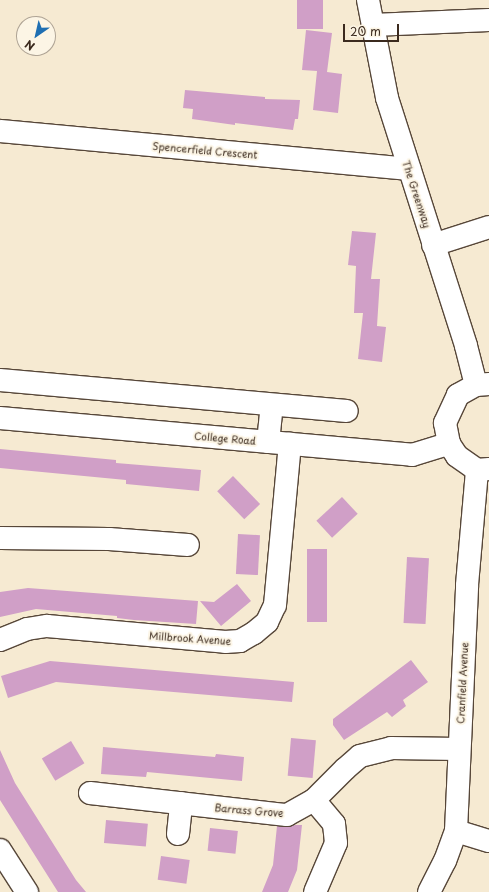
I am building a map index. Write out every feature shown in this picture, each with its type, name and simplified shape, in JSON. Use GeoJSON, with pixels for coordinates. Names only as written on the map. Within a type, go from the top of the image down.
{"type":"FeatureCollection","features":[{"type":"Feature","properties":{"kind":"street","name":"The Greenway"},"geometry":{"type":"LineString","coordinates":[[368,0],[387,98],[466,346],[483,384]]}},
{"type":"Feature","properties":{"kind":"street"},"geometry":{"type":"LineString","coordinates":[[373,25],[489,20]]}},
{"type":"Feature","properties":{"kind":"street","name":"Spencerfield Crescent"},"geometry":{"type":"LineString","coordinates":[[0,131],[409,169]]}},
{"type":"Feature","properties":{"kind":"street"},"geometry":{"type":"LineString","coordinates":[[433,245],[489,227]]}},
{"type":"Feature","properties":{"kind":"street"},"geometry":{"type":"LineString","coordinates":[[0,380],[347,412]]}},
{"type":"Feature","properties":{"kind":"street"},"geometry":{"type":"LineString","coordinates":[[483,384],[458,395],[445,423],[449,444],[457,456],[483,469]]}},
{"type":"Feature","properties":{"kind":"street"},"geometry":{"type":"LineString","coordinates":[[268,442],[272,406]]}},
{"type":"Feature","properties":{"kind":"street","name":"College Road"},"geometry":{"type":"LineString","coordinates":[[0,418],[412,455],[449,444]]}},
{"type":"Feature","properties":{"kind":"street","name":"Millbrook Avenue"},"geometry":{"type":"LineString","coordinates":[[0,640],[27,629],[47,626],[225,642],[240,640],[254,633],[267,622],[275,605],[290,444]]}},
{"type":"Feature","properties":{"kind":"street","name":"Cranfield Avenue"},"geometry":{"type":"LineString","coordinates":[[429,892],[445,862],[456,831],[467,585],[483,469]]}},
{"type":"Feature","properties":{"kind":"street"},"geometry":{"type":"LineString","coordinates":[[0,538],[109,539],[188,545]]}},
{"type":"Feature","properties":{"kind":"street","name":"Barrass Grove"},"geometry":{"type":"LineString","coordinates":[[90,793],[287,815],[314,800],[360,756],[391,748],[459,749]]}},
{"type":"Feature","properties":{"kind":"street"},"geometry":{"type":"LineString","coordinates":[[314,800],[325,811],[334,824],[336,843],[315,892]]}},
{"type":"Feature","properties":{"kind":"street"},"geometry":{"type":"LineString","coordinates":[[178,834],[181,803]]}},
{"type":"Feature","properties":{"kind":"street"},"geometry":{"type":"LineString","coordinates":[[456,831],[489,841]]}},
{"type":"Feature","properties":{"kind":"street"},"geometry":{"type":"LineString","coordinates":[[0,850],[27,892]]}},
{"type":"Feature","properties":{"kind":"building"},"geometry":{"type":"Polygon","coordinates":[[[297,0],[323,0],[323,29],[297,29],[297,0]]]}},
{"type":"Feature","properties":{"kind":"building"},"geometry":{"type":"Polygon","coordinates":[[[306,30],[332,33],[327,72],[342,74],[338,113],[313,110],[317,71],[302,70],[306,30]]]}},
{"type":"Feature","properties":{"kind":"building"},"geometry":{"type":"Polygon","coordinates":[[[185,90],[265,97],[265,99],[300,100],[298,119],[295,119],[293,130],[235,123],[235,125],[192,119],[193,109],[183,108],[185,90]]]}},
{"type":"Feature","properties":{"kind":"building"},"geometry":{"type":"Polygon","coordinates":[[[352,231],[376,233],[371,279],[380,279],[377,326],[386,327],[382,362],[358,359],[363,313],[354,313],[356,266],[348,265],[352,231]]]}},
{"type":"Feature","properties":{"kind":"building"},"geometry":{"type":"Polygon","coordinates":[[[0,449],[116,460],[116,463],[201,470],[199,491],[126,484],[126,480],[0,468],[0,449]]]}},
{"type":"Feature","properties":{"kind":"building"},"geometry":{"type":"Polygon","coordinates":[[[233,476],[260,504],[244,519],[217,491],[233,476]]]}},
{"type":"Feature","properties":{"kind":"building"},"geometry":{"type":"Polygon","coordinates":[[[342,497],[358,514],[332,538],[316,521],[342,497]]]}},
{"type":"Feature","properties":{"kind":"building"},"geometry":{"type":"Polygon","coordinates":[[[238,534],[260,535],[258,575],[236,574],[238,534]]]}},
{"type":"Feature","properties":{"kind":"building"},"geometry":{"type":"Polygon","coordinates":[[[307,549],[327,549],[327,622],[307,622],[307,549]]]}},
{"type":"Feature","properties":{"kind":"building"},"geometry":{"type":"Polygon","coordinates":[[[407,557],[429,558],[426,624],[404,623],[407,557]]]}},
{"type":"Feature","properties":{"kind":"building"},"geometry":{"type":"Polygon","coordinates":[[[237,584],[251,601],[221,626],[200,601],[214,602],[237,584]]]}},
{"type":"Feature","properties":{"kind":"building"},"geometry":{"type":"Polygon","coordinates":[[[28,588],[198,601],[196,624],[134,620],[117,618],[117,616],[36,609],[0,617],[0,592],[28,588]]]}},
{"type":"Feature","properties":{"kind":"building"},"geometry":{"type":"Polygon","coordinates":[[[411,660],[428,682],[403,700],[406,706],[392,717],[387,712],[344,740],[333,725],[333,719],[411,660]]]}},
{"type":"Feature","properties":{"kind":"building"},"geometry":{"type":"Polygon","coordinates":[[[50,661],[294,682],[292,702],[56,682],[8,698],[1,676],[50,661]]]}},
{"type":"Feature","properties":{"kind":"building"},"geometry":{"type":"Polygon","coordinates":[[[291,738],[316,740],[313,778],[288,776],[291,738]]]}},
{"type":"Feature","properties":{"kind":"building"},"geometry":{"type":"Polygon","coordinates":[[[71,741],[84,763],[55,781],[42,759],[71,741]]]}},
{"type":"Feature","properties":{"kind":"building"},"geometry":{"type":"Polygon","coordinates":[[[103,747],[215,757],[216,754],[244,757],[242,781],[147,772],[146,777],[101,774],[103,747]]]}},
{"type":"Feature","properties":{"kind":"building"},"geometry":{"type":"Polygon","coordinates":[[[0,750],[15,783],[76,880],[86,892],[58,892],[0,800],[0,750]]]}},
{"type":"Feature","properties":{"kind":"building"},"geometry":{"type":"Polygon","coordinates":[[[106,820],[148,824],[146,847],[104,843],[106,820]]]}},
{"type":"Feature","properties":{"kind":"building"},"geometry":{"type":"Polygon","coordinates":[[[302,825],[297,870],[288,892],[262,892],[273,865],[277,826],[286,827],[302,825]]]}},
{"type":"Feature","properties":{"kind":"building"},"geometry":{"type":"Polygon","coordinates":[[[210,828],[238,831],[235,854],[208,851],[210,828]]]}},
{"type":"Feature","properties":{"kind":"building"},"geometry":{"type":"Polygon","coordinates":[[[161,856],[190,860],[186,884],[158,880],[161,856]]]}}]}
